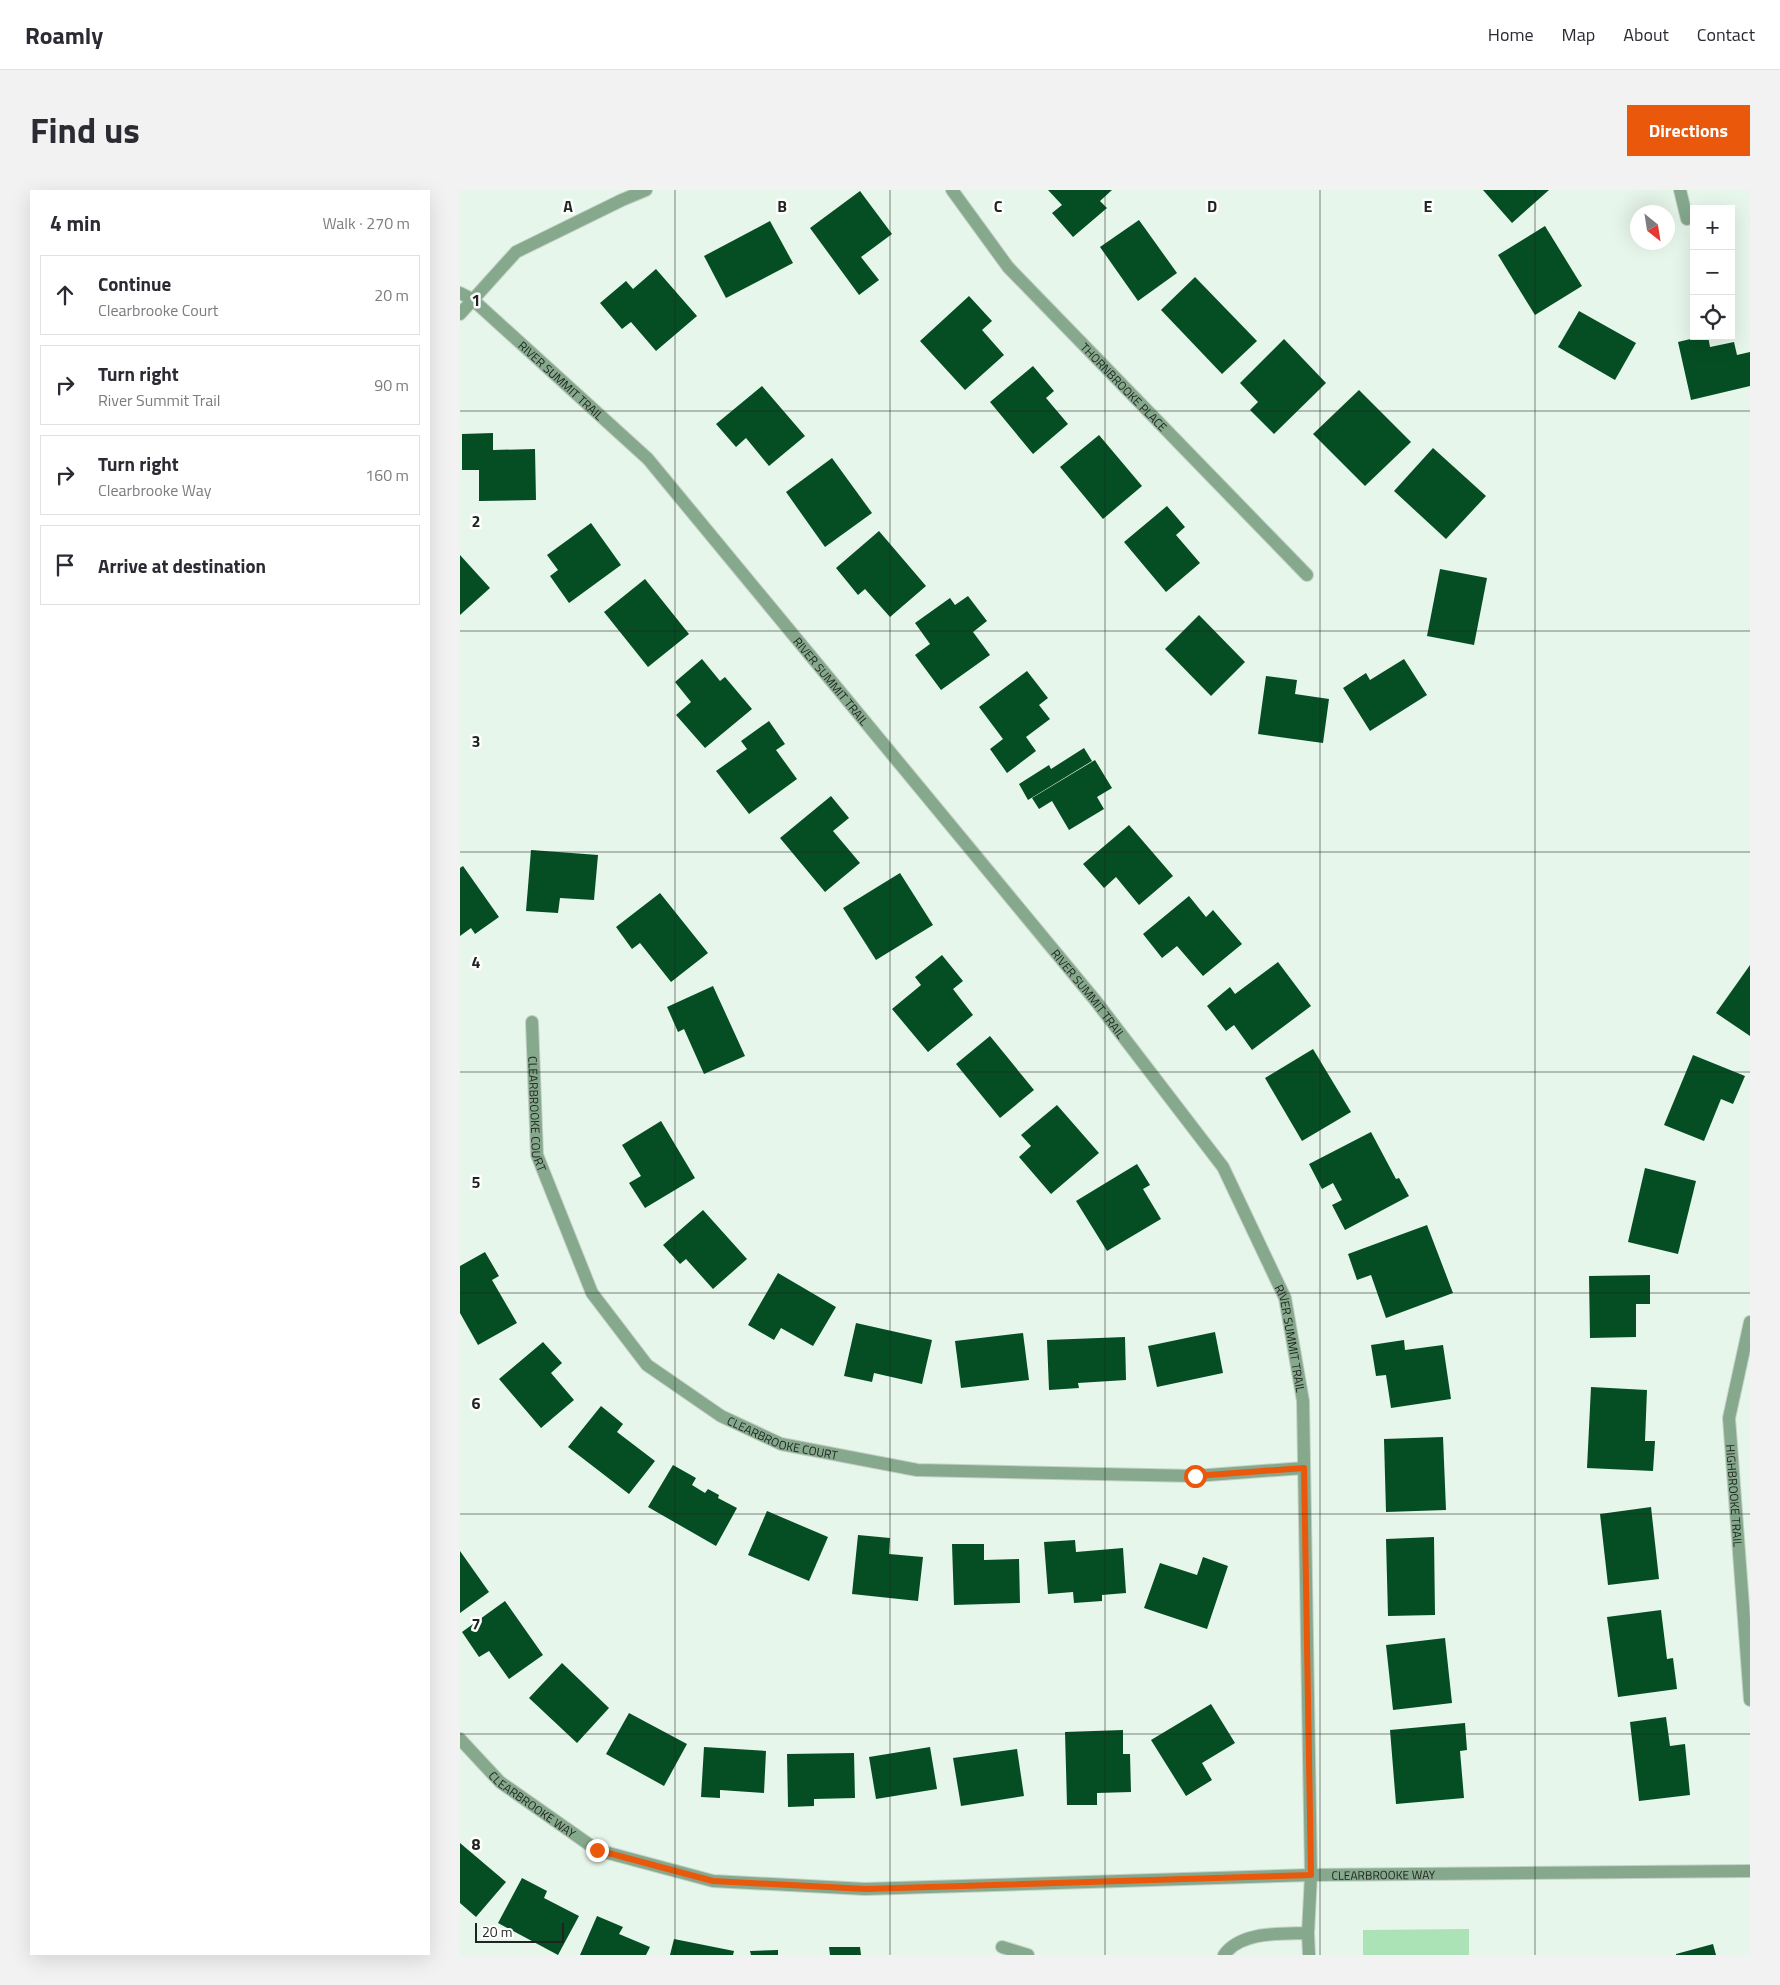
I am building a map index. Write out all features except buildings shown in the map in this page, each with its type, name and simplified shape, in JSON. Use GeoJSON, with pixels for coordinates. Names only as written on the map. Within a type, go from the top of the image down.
{"type":"FeatureCollection","features":[{"type":"Feature","properties":{"kind":"street"},"geometry":{"type":"LineString","coordinates":[[460,314],[516,252],[646,190]]}},
{"type":"Feature","properties":{"kind":"street","name":"THORNBROOKE PLACE"},"geometry":{"type":"LineString","coordinates":[[952,190],[1008,267],[1306,575]]}},
{"type":"Feature","properties":{"kind":"street"},"geometry":{"type":"LineString","coordinates":[[1680,190],[1687,219]]}},
{"type":"Feature","properties":{"kind":"street","name":"RIVER SUMMIT TRAIL"},"geometry":{"type":"LineString","coordinates":[[460,293],[472,299],[648,460],[1095,1000],[1223,1167],[1285,1298],[1303,1401],[1311,1875],[1308,1933],[1309,1955]]}},
{"type":"Feature","properties":{"kind":"street","name":"CLEARBROOKE COURT"},"geometry":{"type":"LineString","coordinates":[[532,1022],[538,1155],[592,1292],[647,1365],[721,1416],[781,1444],[917,1470],[1195,1476],[1304,1468]]}},
{"type":"Feature","properties":{"kind":"street","name":"HIGHBROOKE TRAIL"},"geometry":{"type":"LineString","coordinates":[[1750,1322],[1729,1418],[1750,1700]]}},
{"type":"Feature","properties":{"kind":"street","name":"CLEARBROOKE WAY"},"geometry":{"type":"LineString","coordinates":[[460,1739],[500,1782],[597,1850],[713,1881],[866,1889],[1311,1875],[1750,1871]]}},
{"type":"Feature","properties":{"kind":"street"},"geometry":{"type":"LineString","coordinates":[[1224,1955],[1229,1947],[1259,1935],[1308,1933]]}},
{"type":"Feature","properties":{"kind":"street"},"geometry":{"type":"LineString","coordinates":[[1002,1947],[1028,1955]]}},
{"type":"Feature","properties":{"kind":"green space"},"geometry":{"type":"Polygon","coordinates":[[[1469,1929],[1469,1955],[1363,1955],[1363,1930],[1469,1929]]]}},
{"type":"Feature","properties":{"kind":"route"},"geometry":{"type":"LineString","coordinates":[[597,1850],[713,1881],[866,1889],[1311,1875],[1304,1468],[1195,1476]]}}]}
